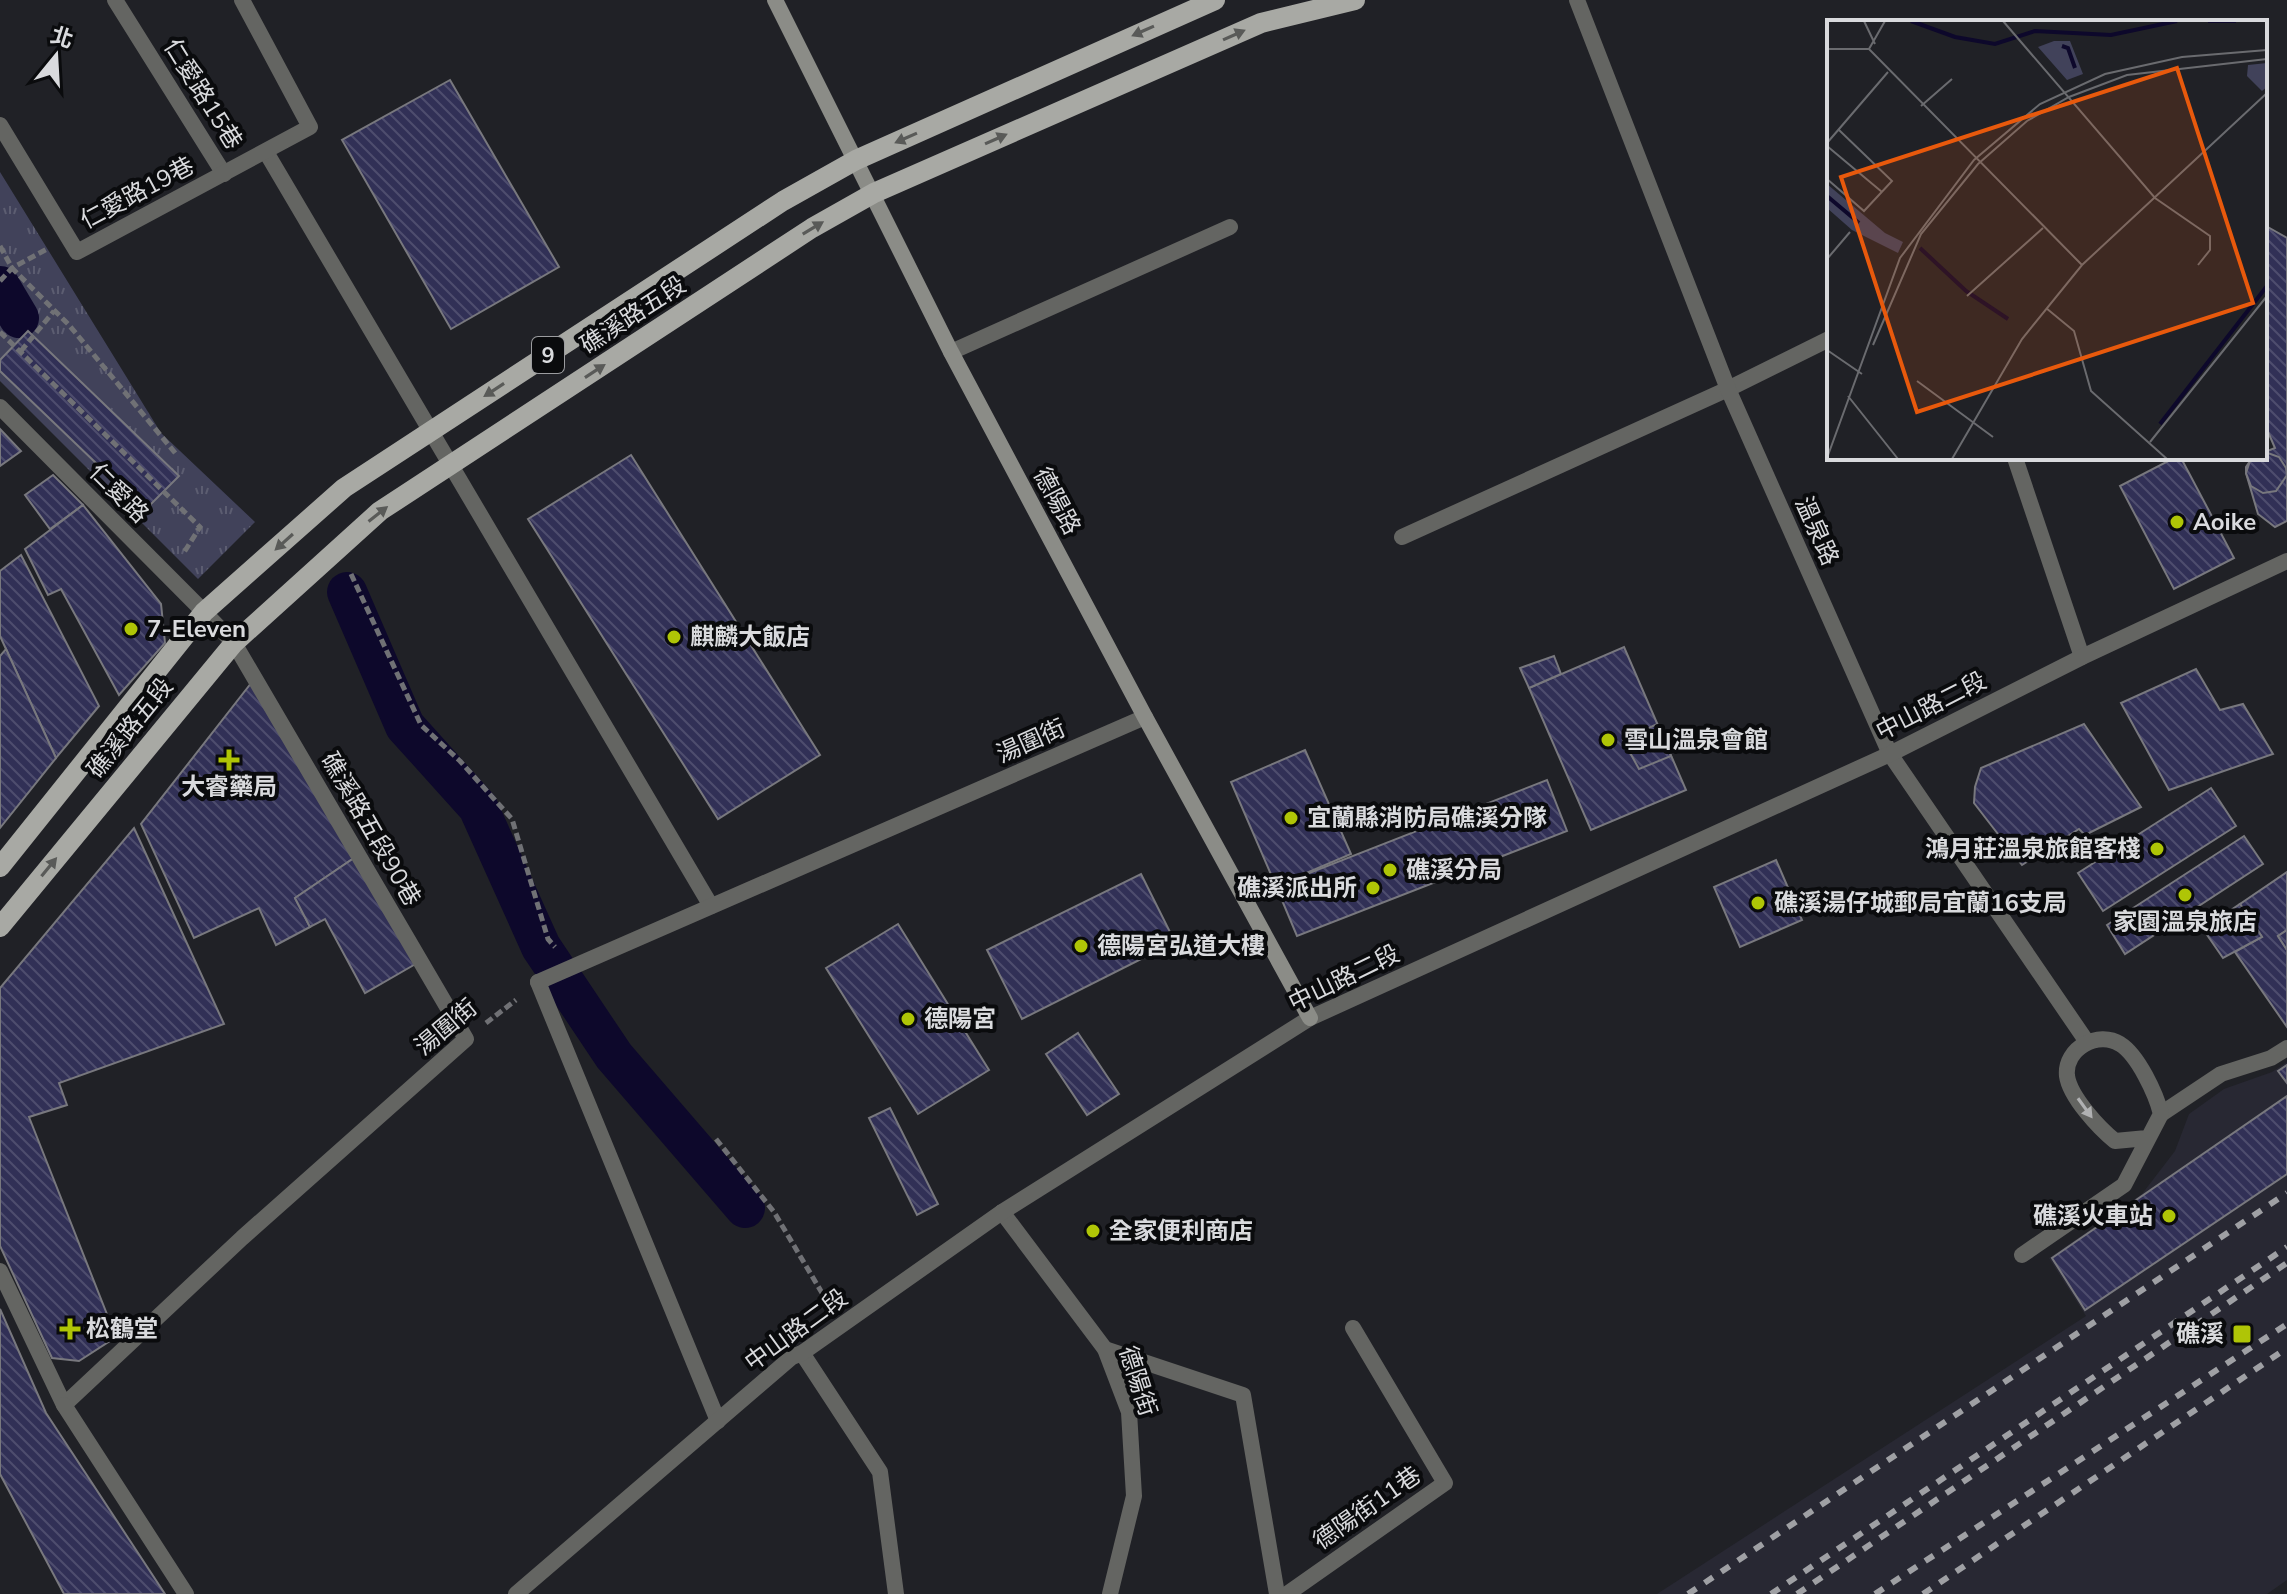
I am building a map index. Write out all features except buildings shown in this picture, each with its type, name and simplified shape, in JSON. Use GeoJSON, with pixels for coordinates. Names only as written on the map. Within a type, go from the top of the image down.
{"type":"FeatureCollection","features":[{"type":"Feature","properties":{"kind":"main road","name":"礁溪路五段"},"geometry":{"type":"LineString","coordinates":[[0,867],[204,612],[344,488],[783,201],[856,160],[1215,0]]}},
{"type":"Feature","properties":{"kind":"main road","name":"礁溪路五段"},"geometry":{"type":"LineString","coordinates":[[0,927],[234,643],[380,511],[812,228],[874,193],[1261,23],[1355,0]]}},
{"type":"Feature","properties":{"kind":"street","name":"仁愛路15巷"},"geometry":{"type":"LineString","coordinates":[[115,0],[224,174]]}},
{"type":"Feature","properties":{"kind":"street"},"geometry":{"type":"LineString","coordinates":[[224,174],[310,127],[242,0]]}},
{"type":"Feature","properties":{"kind":"street","name":"德陽路"},"geometry":{"type":"LineString","coordinates":[[775,0],[951,352],[1145,717],[1310,1018]]}},
{"type":"Feature","properties":{"kind":"street","name":"溫泉路"},"geometry":{"type":"LineString","coordinates":[[1577,0],[1728,389],[1890,754],[2087,1042]]}},
{"type":"Feature","properties":{"kind":"street","name":"仁愛路19巷"},"geometry":{"type":"LineString","coordinates":[[0,125],[77,252],[224,174]]}},
{"type":"Feature","properties":{"kind":"street"},"geometry":{"type":"LineString","coordinates":[[266,152],[711,906]]}},
{"type":"Feature","properties":{"kind":"street"},"geometry":{"type":"LineString","coordinates":[[951,352],[1230,227]]}},
{"type":"Feature","properties":{"kind":"street"},"geometry":{"type":"LineString","coordinates":[[1402,537],[1728,389],[1827,340]]}},
{"type":"Feature","properties":{"kind":"street","name":"仁愛路"},"geometry":{"type":"LineString","coordinates":[[0,407],[204,612]]}},
{"type":"Feature","properties":{"kind":"street"},"geometry":{"type":"LineString","coordinates":[[2016,460],[2082,657]]}},
{"type":"Feature","properties":{"kind":"street","name":"中山路二段"},"geometry":{"type":"LineString","coordinates":[[516,1594],[792,1357],[1002,1212],[1310,1018],[1890,754],[2082,657],[2287,561]]}},
{"type":"Feature","properties":{"kind":"street","name":"礁溪路五段90巷"},"geometry":{"type":"LineString","coordinates":[[204,612],[234,643],[466,1039]]}},
{"type":"Feature","properties":{"kind":"street","name":"湯圍街"},"geometry":{"type":"LineString","coordinates":[[538,982],[1145,717]]}},
{"type":"Feature","properties":{"kind":"street"},"geometry":{"type":"LineString","coordinates":[[538,982],[718,1421]]}},
{"type":"Feature","properties":{"kind":"street","name":"湯圍街"},"geometry":{"type":"LineString","coordinates":[[64,1405],[242,1238],[466,1039]]}},
{"type":"Feature","properties":{"kind":"street"},"geometry":{"type":"LineString","coordinates":[[2022,1255],[2124,1185],[2161,1114],[2157,1096],[2130,1053],[2120,1043],[2105,1039],[2087,1042],[2075,1051],[2069,1064],[2067,1075],[2073,1091],[2100,1129],[2115,1141],[2147,1138]]}},
{"type":"Feature","properties":{"kind":"street"},"geometry":{"type":"LineString","coordinates":[[2161,1114],[2221,1074],[2271,1058],[2287,1048]]}},
{"type":"Feature","properties":{"kind":"street","name":"德陽街"},"geometry":{"type":"LineString","coordinates":[[1002,1212],[1105,1349],[1129,1412],[1134,1496],[1110,1594]]}},
{"type":"Feature","properties":{"kind":"street"},"geometry":{"type":"LineString","coordinates":[[0,1271],[64,1405],[186,1594]]}},
{"type":"Feature","properties":{"kind":"street","name":"德陽街11巷"},"geometry":{"type":"LineString","coordinates":[[1287,1594],[1445,1483],[1353,1328]]}},
{"type":"Feature","properties":{"kind":"street"},"geometry":{"type":"LineString","coordinates":[[1105,1349],[1243,1395],[1277,1594]]}},
{"type":"Feature","properties":{"kind":"street"},"geometry":{"type":"LineString","coordinates":[[802,1353],[880,1472],[896,1594]]}},
{"type":"Feature","properties":{"kind":"path"},"geometry":{"type":"LineString","coordinates":[[0,281],[12,268],[69,238]]}},
{"type":"Feature","properties":{"kind":"path"},"geometry":{"type":"LineString","coordinates":[[0,246],[12,268],[69,325],[176,454]]}},
{"type":"Feature","properties":{"kind":"path"},"geometry":{"type":"LineString","coordinates":[[21,351],[54,311]]}},
{"type":"Feature","properties":{"kind":"path"},"geometry":{"type":"LineString","coordinates":[[0,332],[200,527],[169,576]]}},
{"type":"Feature","properties":{"kind":"path"},"geometry":{"type":"LineString","coordinates":[[340,547],[421,725],[460,761],[512,819],[548,939],[571,967]]}},
{"type":"Feature","properties":{"kind":"path","name":"湯圍街"},"geometry":{"type":"LineString","coordinates":[[466,1039],[538,982]]}},
{"type":"Feature","properties":{"kind":"path"},"geometry":{"type":"LineString","coordinates":[[716,1139],[774,1212],[820,1288],[839,1327]]}},
{"type":"Feature","properties":{"kind":"shaded area"},"geometry":{"type":"Polygon","coordinates":[[[2287,1062],[2287,1580],[2267,1594],[1657,1594],[2086,1316],[2049,1258],[2142,1194],[2175,1151],[2189,1114],[2224,1089],[2272,1072],[2287,1062]]]}},
{"type":"Feature","properties":{"kind":"green space"},"geometry":{"type":"Polygon","coordinates":[[[0,172],[161,433],[255,522],[198,579],[0,381],[0,172]]]}},
{"type":"Feature","properties":{"kind":"waterway"},"geometry":{"type":"LineString","coordinates":[[0,286],[19,318]]}},
{"type":"Feature","properties":{"kind":"waterway"},"geometry":{"type":"LineString","coordinates":[[347,592],[405,726],[478,807],[541,947],[614,1056],[745,1208]]}},
{"type":"Feature","properties":{"kind":"railway"},"geometry":{"type":"LineString","coordinates":[[1688,1594],[2287,1193]]}},
{"type":"Feature","properties":{"kind":"railway"},"geometry":{"type":"LineString","coordinates":[[1771,1594],[2287,1247]]}},
{"type":"Feature","properties":{"kind":"railway"},"geometry":{"type":"LineString","coordinates":[[1797,1594],[2287,1263]]}},
{"type":"Feature","properties":{"kind":"railway"},"geometry":{"type":"LineString","coordinates":[[1875,1594],[2287,1324]]}},
{"type":"Feature","properties":{"kind":"railway"},"geometry":{"type":"LineString","coordinates":[[1923,1594],[2287,1348]]}},
{"type":"Feature","properties":{"kind":"place","name":"Aoike"},"geometry":{"type":"Point","coordinates":[2177,522]}},
{"type":"Feature","properties":{"kind":"place","name":"7-Eleven"},"geometry":{"type":"Point","coordinates":[131,629]}},
{"type":"Feature","properties":{"kind":"place","name":"麒麟大飯店"},"geometry":{"type":"Point","coordinates":[674,637]}},
{"type":"Feature","properties":{"kind":"place","name":"雪山溫泉會館"},"geometry":{"type":"Point","coordinates":[1608,740]}},
{"type":"Feature","properties":{"kind":"place","name":"大睿藥局"},"geometry":{"type":"Point","coordinates":[229,760]}},
{"type":"Feature","properties":{"kind":"place","name":"宜蘭縣消防局礁溪分隊"},"geometry":{"type":"Point","coordinates":[1291,818]}},
{"type":"Feature","properties":{"kind":"place","name":"鴻月莊溫泉旅館客棧"},"geometry":{"type":"Point","coordinates":[2157,849]}},
{"type":"Feature","properties":{"kind":"place","name":"礁溪分局"},"geometry":{"type":"Point","coordinates":[1390,870]}},
{"type":"Feature","properties":{"kind":"place","name":"礁溪派出所"},"geometry":{"type":"Point","coordinates":[1373,888]}},
{"type":"Feature","properties":{"kind":"place","name":"家園溫泉旅店"},"geometry":{"type":"Point","coordinates":[2185,895]}},
{"type":"Feature","properties":{"kind":"place","name":"礁溪湯仔城郵局宜蘭16支局"},"geometry":{"type":"Point","coordinates":[1758,903]}},
{"type":"Feature","properties":{"kind":"place","name":"德陽宮弘道大樓"},"geometry":{"type":"Point","coordinates":[1081,946]}},
{"type":"Feature","properties":{"kind":"place","name":"德陽宮"},"geometry":{"type":"Point","coordinates":[908,1019]}},
{"type":"Feature","properties":{"kind":"place","name":"礁溪火車站"},"geometry":{"type":"Point","coordinates":[2169,1216]}},
{"type":"Feature","properties":{"kind":"place","name":"全家便利商店"},"geometry":{"type":"Point","coordinates":[1093,1231]}},
{"type":"Feature","properties":{"kind":"place","name":"松鶴堂"},"geometry":{"type":"Point","coordinates":[70,1329]}},
{"type":"Feature","properties":{"kind":"place","name":"礁溪"},"geometry":{"type":"Point","coordinates":[2242,1334]}}]}
